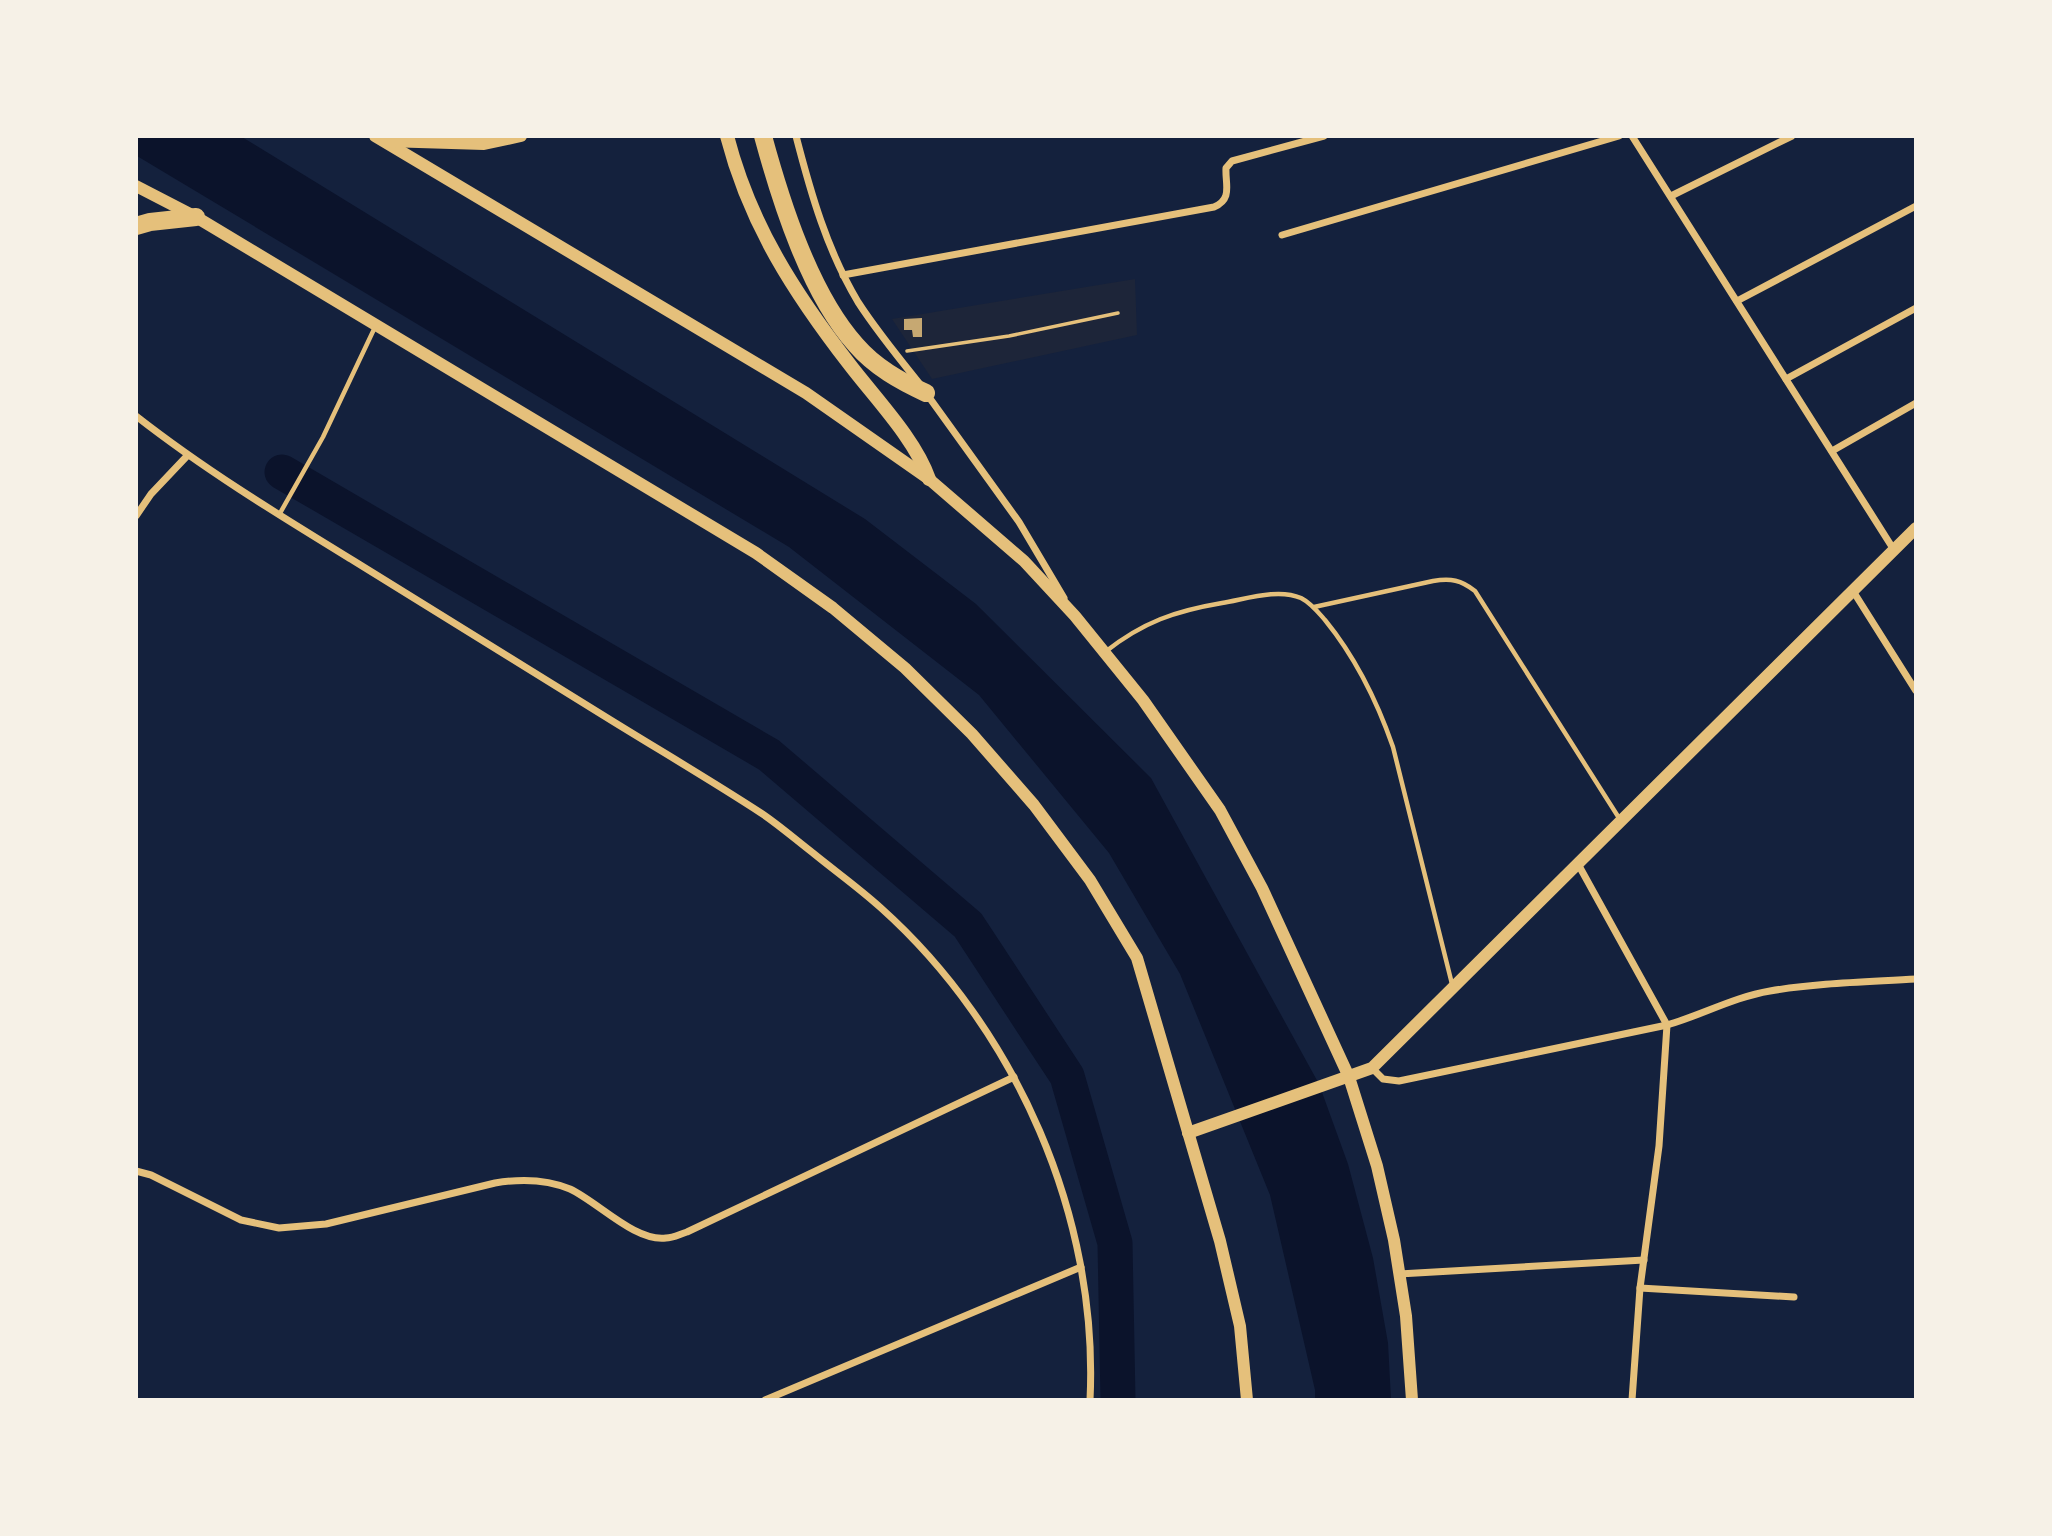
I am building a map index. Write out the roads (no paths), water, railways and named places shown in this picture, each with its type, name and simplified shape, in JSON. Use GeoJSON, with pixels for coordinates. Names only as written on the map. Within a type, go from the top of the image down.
{"type":"FeatureCollection","features":[{"type":"Feature","properties":{"kind":"highway"},"geometry":{"type":"LineString","coordinates":[[763,136],[797,239],[832,314],[858,347],[873,361],[907,385],[926,393]]}},
{"type":"Feature","properties":{"kind":"highway"},"geometry":{"type":"LineString","coordinates":[[136,226],[167,219],[197,217]]}},
{"type":"Feature","properties":{"kind":"main road"},"geometry":{"type":"LineString","coordinates":[[379,139],[484,144],[521,136]]}},
{"type":"Feature","properties":{"kind":"main road"},"geometry":{"type":"LineString","coordinates":[[727,136],[753,211],[787,277],[806,309],[911,445],[929,479]]}},
{"type":"Feature","properties":{"kind":"main road"},"geometry":{"type":"LineString","coordinates":[[379,139],[806,393],[929,479],[1024,561],[1075,616],[1143,700],[1195,773],[1242,848],[1349,1077],[1377,1166],[1399,1274],[1406,1316],[1412,1399]]}},
{"type":"Feature","properties":{"kind":"main road"},"geometry":{"type":"LineString","coordinates":[[136,186],[197,217],[757,553],[833,608],[905,668],[972,734],[1034,805],[1082,870],[1137,958],[1220,1241],[1240,1326],[1247,1399]]}},
{"type":"Feature","properties":{"kind":"main road"},"geometry":{"type":"LineString","coordinates":[[1188,1133],[1373,1068],[1916,528]]}},
{"type":"Feature","properties":{"kind":"street"},"geometry":{"type":"LineString","coordinates":[[796,136],[818,218],[858,302],[1019,522],[1075,616]]}},
{"type":"Feature","properties":{"kind":"street"},"geometry":{"type":"LineString","coordinates":[[843,275],[1214,207],[1225,200],[1226,168],[1232,161],[1324,136]]}},
{"type":"Feature","properties":{"kind":"street"},"geometry":{"type":"LineString","coordinates":[[1282,235],[1619,136]]}},
{"type":"Feature","properties":{"kind":"street"},"geometry":{"type":"LineString","coordinates":[[1632,136],[1894,550]]}},
{"type":"Feature","properties":{"kind":"street"},"geometry":{"type":"LineString","coordinates":[[1671,196],[1793,136]]}},
{"type":"Feature","properties":{"kind":"street"},"geometry":{"type":"LineString","coordinates":[[1737,301],[1916,206]]}},
{"type":"Feature","properties":{"kind":"street"},"geometry":{"type":"LineString","coordinates":[[1786,379],[1916,308]]}},
{"type":"Feature","properties":{"kind":"street"},"geometry":{"type":"LineString","coordinates":[[1832,452],[1916,403]]}},
{"type":"Feature","properties":{"kind":"street"},"geometry":{"type":"LineString","coordinates":[[136,416],[187,456],[279,515],[765,815],[881,908],[932,959],[976,1016],[1014,1077],[1043,1138],[1061,1189],[1081,1267],[1089,1351],[1090,1399]]}},
{"type":"Feature","properties":{"kind":"street"},"geometry":{"type":"LineString","coordinates":[[136,516],[151,494],[187,456]]}},
{"type":"Feature","properties":{"kind":"street"},"geometry":{"type":"LineString","coordinates":[[1853,591],[1916,691]]}},
{"type":"Feature","properties":{"kind":"street"},"geometry":{"type":"LineString","coordinates":[[1578,864],[1667,1025],[1659,1146],[1640,1287],[1632,1399]]}},
{"type":"Feature","properties":{"kind":"street"},"geometry":{"type":"LineString","coordinates":[[1373,1068],[1384,1079],[1399,1081],[1667,1025],[1693,1018],[1730,1001],[1769,991],[1916,979]]}},
{"type":"Feature","properties":{"kind":"street"},"geometry":{"type":"LineString","coordinates":[[136,1171],[151,1175],[241,1220],[279,1228],[326,1224],[495,1183],[540,1181],[568,1188],[630,1228],[650,1237],[666,1238],[687,1232],[1014,1077]]}},
{"type":"Feature","properties":{"kind":"street"},"geometry":{"type":"LineString","coordinates":[[1399,1274],[1644,1260]]}},
{"type":"Feature","properties":{"kind":"street"},"geometry":{"type":"LineString","coordinates":[[765,1399],[1081,1267]]}},
{"type":"Feature","properties":{"kind":"street"},"geometry":{"type":"LineString","coordinates":[[1640,1287],[1794,1297]]}},
{"type":"Feature","properties":{"kind":"lane"},"geometry":{"type":"LineString","coordinates":[[279,515],[323,437],[376,325]]}},
{"type":"Feature","properties":{"kind":"lane"},"geometry":{"type":"LineString","coordinates":[[1314,607],[1448,578],[1463,582],[1475,592],[1621,821]]}},
{"type":"Feature","properties":{"kind":"lane"},"geometry":{"type":"LineString","coordinates":[[1104,652],[1146,624],[1190,608],[1272,594],[1302,598],[1314,607],[1353,659],[1382,717],[1393,747],[1453,988]]}},
{"type":"Feature","properties":{"kind":"waterway"},"geometry":{"type":"LineString","coordinates":[[282,472],[769,755],[968,925],[1067,1076],[1115,1243],[1118,1400]]}}]}
